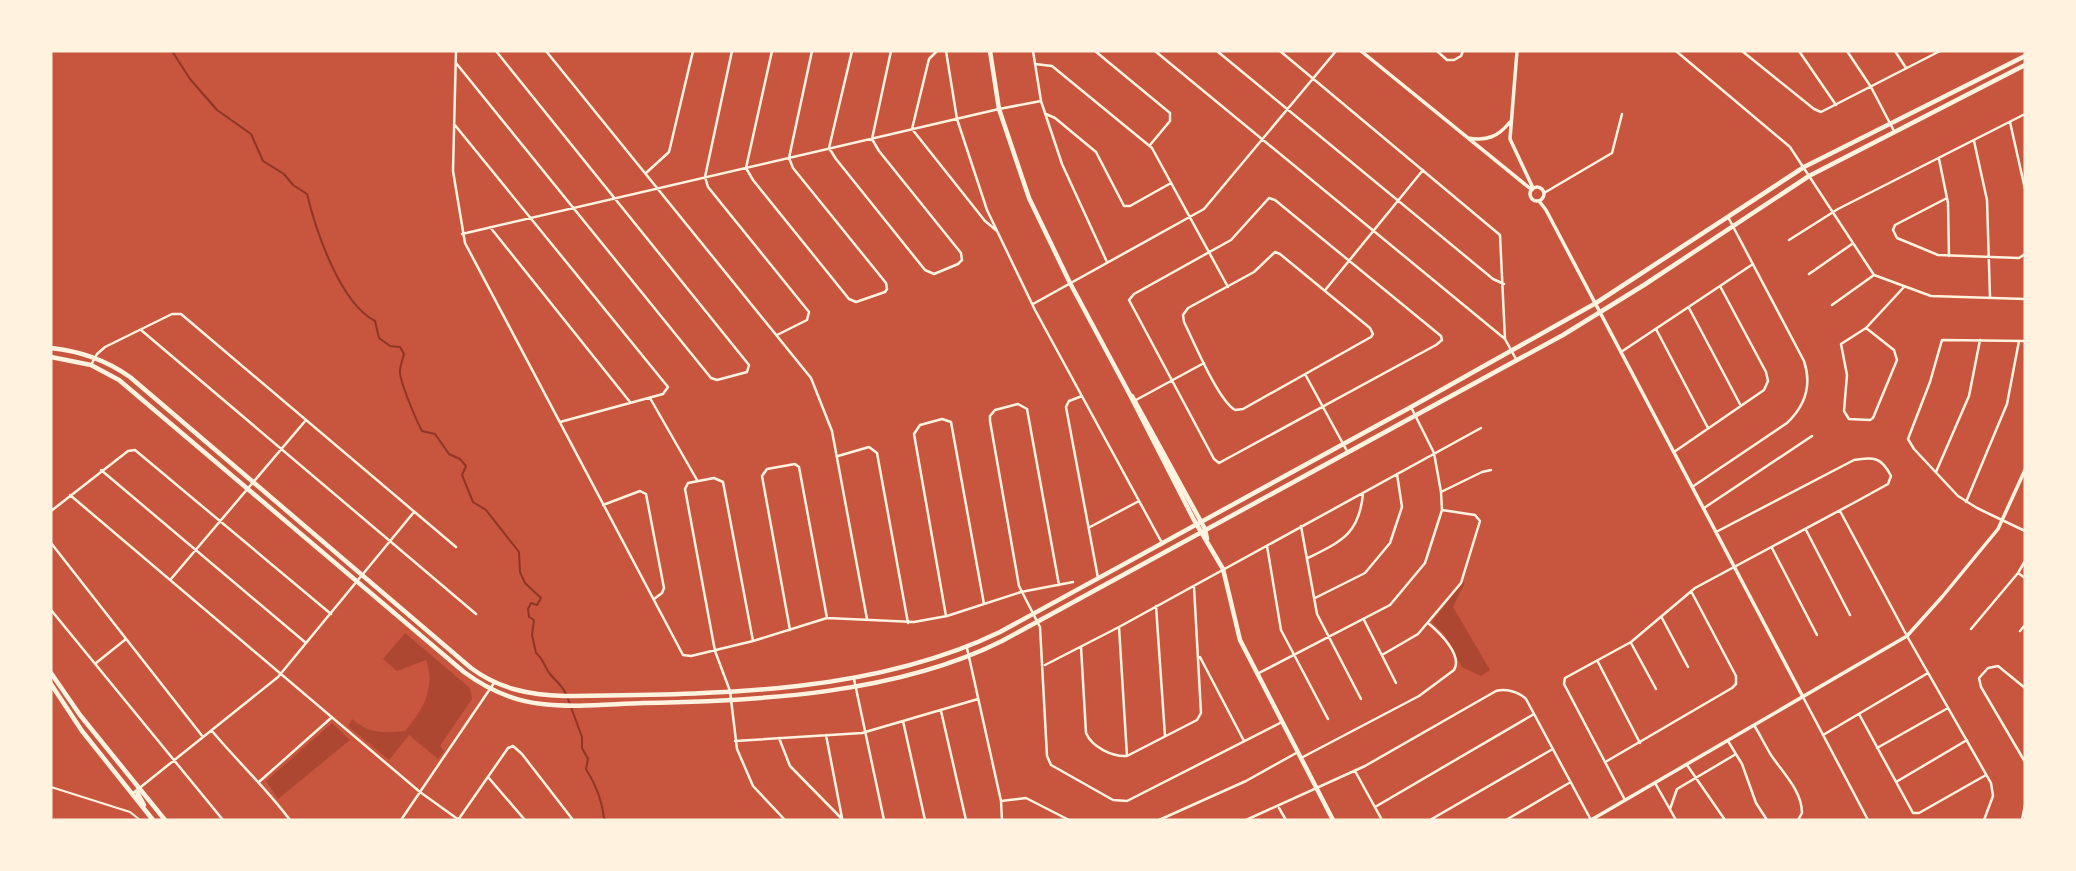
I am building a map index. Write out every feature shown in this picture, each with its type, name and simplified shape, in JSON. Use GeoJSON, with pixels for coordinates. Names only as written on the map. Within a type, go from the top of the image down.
{"type":"FeatureCollection","features":[{"type":"Feature","properties":{"kind":"main road"},"geometry":{"type":"LineString","coordinates":[[990,51],[999,109],[1029,198],[1070,283],[1223,569],[1238,633],[1333,820]]}},
{"type":"Feature","properties":{"kind":"main road"},"geometry":{"type":"LineString","coordinates":[[51,348],[94,357],[130,377],[471,668],[515,691],[538,695],[584,696],[730,691],[854,679],[967,648],[1033,614],[1595,303],[1804,167],[2025,56]]}},
{"type":"Feature","properties":{"kind":"main road"},"geometry":{"type":"LineString","coordinates":[[51,357],[91,365],[127,387],[464,672],[491,689],[528,702],[569,705],[731,699],[856,688],[970,656],[1037,621],[1601,312],[1809,176],[2025,65]]}},
{"type":"Feature","properties":{"kind":"main road"},"geometry":{"type":"LineString","coordinates":[[51,673],[80,715],[165,820]]}},
{"type":"Feature","properties":{"kind":"main road"},"geometry":{"type":"LineString","coordinates":[[51,684],[82,730],[153,820]]}},
{"type":"Feature","properties":{"kind":"main road"},"geometry":{"type":"LineString","coordinates":[[139,788],[139,797],[153,820]]}},
{"type":"Feature","properties":{"kind":"street"},"geometry":{"type":"LineString","coordinates":[[456,51],[453,170],[462,234],[682,654],[688,656],[715,651],[827,618],[908,623],[947,616],[1021,592],[1073,582]]}},
{"type":"Feature","properties":{"kind":"street"},"geometry":{"type":"LineString","coordinates":[[455,62],[711,378],[717,380],[747,372],[749,365],[496,51]]}},
{"type":"Feature","properties":{"kind":"street"},"geometry":{"type":"LineString","coordinates":[[547,51],[813,382],[832,431],[838,456],[867,620]]}},
{"type":"Feature","properties":{"kind":"street"},"geometry":{"type":"LineString","coordinates":[[646,173],[669,152],[693,51]]}},
{"type":"Feature","properties":{"kind":"street"},"geometry":{"type":"LineString","coordinates":[[732,51],[705,177],[708,187],[809,312],[807,320],[777,334]]}},
{"type":"Feature","properties":{"kind":"street"},"geometry":{"type":"LineString","coordinates":[[772,51],[746,168],[851,301],[858,302],[885,292],[886,283],[793,168],[789,158],[812,51]]}},
{"type":"Feature","properties":{"kind":"street"},"geometry":{"type":"LineString","coordinates":[[852,51],[830,148],[844,170],[928,273],[933,274],[958,264],[962,257],[960,251],[878,151],[872,139],[891,51]]}},
{"type":"Feature","properties":{"kind":"street"},"geometry":{"type":"LineString","coordinates":[[912,129],[929,59],[937,51]]}},
{"type":"Feature","properties":{"kind":"street"},"geometry":{"type":"LineString","coordinates":[[946,51],[957,119],[987,210],[1033,304],[1162,543]]}},
{"type":"Feature","properties":{"kind":"street"},"geometry":{"type":"LineString","coordinates":[[1033,51],[1041,101],[1068,180],[1107,262]]}},
{"type":"Feature","properties":{"kind":"street"},"geometry":{"type":"LineString","coordinates":[[1095,51],[1170,113],[1170,121],[1150,145]]}},
{"type":"Feature","properties":{"kind":"street"},"geometry":{"type":"LineString","coordinates":[[1155,51],[1505,339],[1516,359]]}},
{"type":"Feature","properties":{"kind":"street"},"geometry":{"type":"LineString","coordinates":[[1217,51],[1493,279],[1504,284]]}},
{"type":"Feature","properties":{"kind":"street"},"geometry":{"type":"LineString","coordinates":[[1280,51],[1500,235],[1505,339]]}},
{"type":"Feature","properties":{"kind":"street"},"geometry":{"type":"LineString","coordinates":[[1033,304],[1207,207],[1336,51]]}},
{"type":"Feature","properties":{"kind":"street"},"geometry":{"type":"LineString","coordinates":[[1361,51],[1465,138],[1521,182],[1536,190],[1551,187],[1612,153],[1622,114]]}},
{"type":"Feature","properties":{"kind":"street"},"geometry":{"type":"LineString","coordinates":[[1437,51],[1447,60],[1458,58],[1463,51]]}},
{"type":"Feature","properties":{"kind":"street"},"geometry":{"type":"LineString","coordinates":[[1517,51],[1510,142],[1868,820]]}},
{"type":"Feature","properties":{"kind":"street"},"geometry":{"type":"LineString","coordinates":[[1676,51],[1787,143],[1874,275],[1931,296],[2025,299]]}},
{"type":"Feature","properties":{"kind":"street"},"geometry":{"type":"LineString","coordinates":[[1682,55],[1685,51]]}},
{"type":"Feature","properties":{"kind":"street"},"geometry":{"type":"LineString","coordinates":[[1742,51],[1821,112],[1940,51]]}},
{"type":"Feature","properties":{"kind":"street"},"geometry":{"type":"LineString","coordinates":[[1799,51],[1836,105]]}},
{"type":"Feature","properties":{"kind":"street"},"geometry":{"type":"LineString","coordinates":[[1847,51],[1871,87],[1894,131]]}},
{"type":"Feature","properties":{"kind":"street"},"geometry":{"type":"LineString","coordinates":[[1895,51],[1906,68]]}},
{"type":"Feature","properties":{"kind":"street"},"geometry":{"type":"LineString","coordinates":[[1035,64],[1052,66],[1150,145],[1228,287]]}},
{"type":"Feature","properties":{"kind":"street"},"geometry":{"type":"LineString","coordinates":[[462,234],[1041,101]]}},
{"type":"Feature","properties":{"kind":"street"},"geometry":{"type":"LineString","coordinates":[[1046,114],[1055,118],[1096,152],[1124,206],[1130,206],[1171,183]]}},
{"type":"Feature","properties":{"kind":"street"},"geometry":{"type":"LineString","coordinates":[[1789,240],[1832,212],[2025,114]]}},
{"type":"Feature","properties":{"kind":"street"},"geometry":{"type":"LineString","coordinates":[[1465,138],[1493,137],[1511,121]]}},
{"type":"Feature","properties":{"kind":"street"},"geometry":{"type":"LineString","coordinates":[[2010,122],[2025,190]]}},
{"type":"Feature","properties":{"kind":"street"},"geometry":{"type":"LineString","coordinates":[[453,123],[667,385],[665,393],[560,422]]}},
{"type":"Feature","properties":{"kind":"street"},"geometry":{"type":"LineString","coordinates":[[912,129],[985,221],[997,231]]}},
{"type":"Feature","properties":{"kind":"street"},"geometry":{"type":"LineString","coordinates":[[1974,141],[1987,200],[1990,298]]}},
{"type":"Feature","properties":{"kind":"street"},"geometry":{"type":"LineString","coordinates":[[1939,159],[1947,198],[1949,256]]}},
{"type":"Feature","properties":{"kind":"street"},"geometry":{"type":"LineString","coordinates":[[1325,290],[1423,170]]}},
{"type":"Feature","properties":{"kind":"street"},"geometry":{"type":"LineString","coordinates":[[1536,190],[1532,199],[1541,200]]}},
{"type":"Feature","properties":{"kind":"street"},"geometry":{"type":"LineString","coordinates":[[1271,198],[1441,336],[1442,340],[1222,463],[1214,459],[1129,303],[1134,294],[1209,253],[1233,239],[1265,200],[1271,198]]}},
{"type":"Feature","properties":{"kind":"street"},"geometry":{"type":"LineString","coordinates":[[1947,198],[1895,225],[1893,230],[1899,240],[1935,255],[2019,258],[2025,254]]}},
{"type":"Feature","properties":{"kind":"street"},"geometry":{"type":"LineString","coordinates":[[1692,487],[1787,423],[1800,410],[1808,377],[1804,361],[1728,217]]}},
{"type":"Feature","properties":{"kind":"street"},"geometry":{"type":"LineString","coordinates":[[490,227],[631,403]]}},
{"type":"Feature","properties":{"kind":"street"},"geometry":{"type":"LineString","coordinates":[[1809,274],[1852,244]]}},
{"type":"Feature","properties":{"kind":"street"},"geometry":{"type":"LineString","coordinates":[[1277,252],[1325,290],[1370,328],[1373,334],[1371,337],[1243,409],[1235,411],[1227,405],[1183,320],[1188,309],[1254,272],[1277,252]]}},
{"type":"Feature","properties":{"kind":"street"},"geometry":{"type":"LineString","coordinates":[[1621,352],[1754,264]]}},
{"type":"Feature","properties":{"kind":"street"},"geometry":{"type":"LineString","coordinates":[[1832,305],[1874,275]]}},
{"type":"Feature","properties":{"kind":"street"},"geometry":{"type":"LineString","coordinates":[[1674,452],[1764,390],[1768,378],[1720,286]]}},
{"type":"Feature","properties":{"kind":"street"},"geometry":{"type":"LineString","coordinates":[[1867,328],[1894,350],[1897,360],[1870,421],[1849,419],[1844,411],[1847,375],[1841,344],[1867,328],[1904,287]]}},
{"type":"Feature","properties":{"kind":"street"},"geometry":{"type":"LineString","coordinates":[[1689,308],[1741,406]]}},
{"type":"Feature","properties":{"kind":"street"},"geometry":{"type":"LineString","coordinates":[[91,365],[94,357],[105,347],[172,314],[181,314],[456,547]]}},
{"type":"Feature","properties":{"kind":"street"},"geometry":{"type":"LineString","coordinates":[[1656,329],[1709,428]]}},
{"type":"Feature","properties":{"kind":"street"},"geometry":{"type":"LineString","coordinates":[[141,330],[476,614]]}},
{"type":"Feature","properties":{"kind":"street"},"geometry":{"type":"LineString","coordinates":[[2025,341],[1942,340],[1930,382],[1909,435],[1911,446],[1966,502],[2025,531]]}},
{"type":"Feature","properties":{"kind":"street"},"geometry":{"type":"LineString","coordinates":[[1936,472],[1969,396],[1980,340]]}},
{"type":"Feature","properties":{"kind":"street"},"geometry":{"type":"LineString","coordinates":[[1966,502],[2007,404],[2019,341]]}},
{"type":"Feature","properties":{"kind":"street"},"geometry":{"type":"LineString","coordinates":[[1134,401],[1204,363]]}},
{"type":"Feature","properties":{"kind":"street"},"geometry":{"type":"LineString","coordinates":[[1305,374],[1348,451]]}},
{"type":"Feature","properties":{"kind":"street"},"geometry":{"type":"LineString","coordinates":[[1082,396],[1069,401],[1066,407],[1098,578]]}},
{"type":"Feature","properties":{"kind":"street"},"geometry":{"type":"LineString","coordinates":[[650,398],[697,481]]}},
{"type":"Feature","properties":{"kind":"street"},"geometry":{"type":"LineString","coordinates":[[1059,585],[1027,410],[1024,405],[1018,404],[995,411],[989,418],[1021,592],[1040,627],[1049,763],[1056,770],[1113,800],[1123,802],[1132,800],[1282,722]]}},
{"type":"Feature","properties":{"kind":"street"},"geometry":{"type":"LineString","coordinates":[[1257,674],[1393,602],[1427,560],[1442,510],[1441,492],[1434,453],[1411,407]]}},
{"type":"Feature","properties":{"kind":"street"},"geometry":{"type":"LineString","coordinates":[[947,616],[914,434],[920,425],[942,419],[950,421],[984,604]]}},
{"type":"Feature","properties":{"kind":"street"},"geometry":{"type":"LineString","coordinates":[[170,579],[306,420]]}},
{"type":"Feature","properties":{"kind":"street"},"geometry":{"type":"LineString","coordinates":[[1043,666],[1481,428]]}},
{"type":"Feature","properties":{"kind":"street"},"geometry":{"type":"LineString","coordinates":[[1704,509],[1812,436]]}},
{"type":"Feature","properties":{"kind":"street"},"geometry":{"type":"LineString","coordinates":[[838,456],[869,447],[877,453],[908,623]]}},
{"type":"Feature","properties":{"kind":"street"},"geometry":{"type":"LineString","coordinates":[[51,511],[101,470],[130,450],[137,451],[331,614]]}},
{"type":"Feature","properties":{"kind":"street"},"geometry":{"type":"LineString","coordinates":[[1625,801],[1564,684],[1565,678],[1631,642],[1691,591],[1888,484],[1891,476],[1885,463],[1870,459],[1854,460],[1716,532]]}},
{"type":"Feature","properties":{"kind":"street"},"geometry":{"type":"LineString","coordinates":[[790,630],[762,476],[765,469],[794,464],[799,467],[827,618]]}},
{"type":"Feature","properties":{"kind":"street"},"geometry":{"type":"LineString","coordinates":[[101,470],[306,643]]}},
{"type":"Feature","properties":{"kind":"street"},"geometry":{"type":"LineString","coordinates":[[1441,492],[1490,470]]}},
{"type":"Feature","properties":{"kind":"street"},"geometry":{"type":"LineString","coordinates":[[1246,820],[1355,771],[1499,690],[1522,695],[1591,820],[1906,636],[1984,549],[2003,521],[2025,470]]}},
{"type":"Feature","properties":{"kind":"street"},"geometry":{"type":"LineString","coordinates":[[1315,598],[1368,571],[1390,543],[1402,507],[1397,474]]}},
{"type":"Feature","properties":{"kind":"street"},"geometry":{"type":"LineString","coordinates":[[752,641],[724,484],[715,478],[688,483],[685,489],[715,651],[730,691],[735,741],[753,786],[785,820]]}},
{"type":"Feature","properties":{"kind":"street"},"geometry":{"type":"LineString","coordinates":[[603,505],[640,491],[646,494],[664,588],[661,594],[653,599]]}},
{"type":"Feature","properties":{"kind":"street"},"geometry":{"type":"LineString","coordinates":[[1308,558],[1338,543],[1348,534],[1360,514],[1363,492]]}},
{"type":"Feature","properties":{"kind":"street"},"geometry":{"type":"LineString","coordinates":[[70,495],[419,792],[458,820],[508,748],[515,747],[573,820]]}},
{"type":"Feature","properties":{"kind":"street"},"geometry":{"type":"LineString","coordinates":[[1088,528],[1139,501]]}},
{"type":"Feature","properties":{"kind":"street"},"geometry":{"type":"LineString","coordinates":[[1382,655],[1416,636],[1461,583],[1480,524],[1475,515],[1442,510]]}},
{"type":"Feature","properties":{"kind":"street"},"geometry":{"type":"LineString","coordinates":[[1840,511],[1906,636],[1993,786],[1993,796],[1984,820]]}},
{"type":"Feature","properties":{"kind":"street"},"geometry":{"type":"LineString","coordinates":[[132,794],[281,674],[414,512]]}},
{"type":"Feature","properties":{"kind":"street"},"geometry":{"type":"LineString","coordinates":[[1301,526],[1317,614],[1361,699]]}},
{"type":"Feature","properties":{"kind":"street"},"geometry":{"type":"LineString","coordinates":[[1806,530],[1850,615]]}},
{"type":"Feature","properties":{"kind":"street"},"geometry":{"type":"LineString","coordinates":[[51,543],[203,737]]}},
{"type":"Feature","properties":{"kind":"street"},"geometry":{"type":"LineString","coordinates":[[1266,545],[1280,624],[1328,719]]}},
{"type":"Feature","properties":{"kind":"street"},"geometry":{"type":"LineString","coordinates":[[1772,548],[1817,635]]}},
{"type":"Feature","properties":{"kind":"street"},"geometry":{"type":"LineString","coordinates":[[1971,629],[2025,561]]}},
{"type":"Feature","properties":{"kind":"street"},"geometry":{"type":"LineString","coordinates":[[2018,573],[2025,578]]}},
{"type":"Feature","properties":{"kind":"street"},"geometry":{"type":"LineString","coordinates":[[1082,647],[1087,736],[1094,744],[1117,756],[1127,756],[1197,720],[1200,716],[1194,586]]}},
{"type":"Feature","properties":{"kind":"street"},"geometry":{"type":"LineString","coordinates":[[1606,762],[1732,688],[1737,682],[1691,591]]}},
{"type":"Feature","properties":{"kind":"street"},"geometry":{"type":"LineString","coordinates":[[1156,606],[1165,737]]}},
{"type":"Feature","properties":{"kind":"street"},"geometry":{"type":"LineString","coordinates":[[51,610],[223,820]]}},
{"type":"Feature","properties":{"kind":"street"},"geometry":{"type":"LineString","coordinates":[[1661,617],[1688,667]]}},
{"type":"Feature","properties":{"kind":"street"},"geometry":{"type":"LineString","coordinates":[[1364,619],[1396,683]]}},
{"type":"Feature","properties":{"kind":"street"},"geometry":{"type":"LineString","coordinates":[[1160,820],[1419,696],[1457,665],[1444,638],[1428,623]]}},
{"type":"Feature","properties":{"kind":"street"},"geometry":{"type":"LineString","coordinates":[[2020,631],[2025,625]]}},
{"type":"Feature","properties":{"kind":"street"},"geometry":{"type":"LineString","coordinates":[[1119,627],[1127,756]]}},
{"type":"Feature","properties":{"kind":"street"},"geometry":{"type":"LineString","coordinates":[[95,664],[126,639]]}},
{"type":"Feature","properties":{"kind":"street"},"geometry":{"type":"LineString","coordinates":[[1631,642],[1656,689]]}},
{"type":"Feature","properties":{"kind":"street"},"geometry":{"type":"LineString","coordinates":[[967,648],[1001,802],[1002,820]]}},
{"type":"Feature","properties":{"kind":"street"},"geometry":{"type":"LineString","coordinates":[[1198,654],[1244,741]]}},
{"type":"Feature","properties":{"kind":"street"},"geometry":{"type":"LineString","coordinates":[[1598,660],[1640,743]]}},
{"type":"Feature","properties":{"kind":"street"},"geometry":{"type":"LineString","coordinates":[[2025,688],[1998,666],[1988,668],[1979,678],[1981,687],[2025,762]]}},
{"type":"Feature","properties":{"kind":"street"},"geometry":{"type":"LineString","coordinates":[[1823,735],[1928,673]]}},
{"type":"Feature","properties":{"kind":"street"},"geometry":{"type":"LineString","coordinates":[[854,679],[884,820]]}},
{"type":"Feature","properties":{"kind":"street"},"geometry":{"type":"LineString","coordinates":[[401,820],[494,682]]}},
{"type":"Feature","properties":{"kind":"street"},"geometry":{"type":"LineString","coordinates":[[735,741],[865,732],[978,699]]}},
{"type":"Feature","properties":{"kind":"street"},"geometry":{"type":"LineString","coordinates":[[1878,748],[1948,708]]}},
{"type":"Feature","properties":{"kind":"street"},"geometry":{"type":"LineString","coordinates":[[941,710],[966,820]]}},
{"type":"Feature","properties":{"kind":"street"},"geometry":{"type":"LineString","coordinates":[[1375,807],[1534,714]]}},
{"type":"Feature","properties":{"kind":"street"},"geometry":{"type":"LineString","coordinates":[[1859,715],[1910,809],[1917,813],[1986,775]]}},
{"type":"Feature","properties":{"kind":"street"},"geometry":{"type":"LineString","coordinates":[[260,781],[331,718]]}},
{"type":"Feature","properties":{"kind":"street"},"geometry":{"type":"LineString","coordinates":[[903,721],[925,820]]}},
{"type":"Feature","properties":{"kind":"street"},"geometry":{"type":"LineString","coordinates":[[1754,725],[1770,754],[1789,778],[1801,803],[1802,813],[1798,820]]}},
{"type":"Feature","properties":{"kind":"street"},"geometry":{"type":"LineString","coordinates":[[212,730],[247,772],[260,781],[290,820]]}},
{"type":"Feature","properties":{"kind":"street"},"geometry":{"type":"LineString","coordinates":[[826,736],[843,820]]}},
{"type":"Feature","properties":{"kind":"street"},"geometry":{"type":"LineString","coordinates":[[779,738],[790,766],[843,820]]}},
{"type":"Feature","properties":{"kind":"street"},"geometry":{"type":"LineString","coordinates":[[1896,782],[1967,740]]}},
{"type":"Feature","properties":{"kind":"street"},"geometry":{"type":"LineString","coordinates":[[1728,741],[1744,769],[1756,803],[1767,820]]}},
{"type":"Feature","properties":{"kind":"street"},"geometry":{"type":"LineString","coordinates":[[1430,820],[1552,749]]}},
{"type":"Feature","properties":{"kind":"street"},"geometry":{"type":"LineString","coordinates":[[1670,809],[1677,789],[1736,754]]}},
{"type":"Feature","properties":{"kind":"street"},"geometry":{"type":"LineString","coordinates":[[1687,765],[1725,820]]}},
{"type":"Feature","properties":{"kind":"street"},"geometry":{"type":"LineString","coordinates":[[1355,771],[1382,820]]}},
{"type":"Feature","properties":{"kind":"street"},"geometry":{"type":"LineString","coordinates":[[488,777],[525,820]]}},
{"type":"Feature","properties":{"kind":"street"},"geometry":{"type":"LineString","coordinates":[[1506,820],[1570,783]]}},
{"type":"Feature","properties":{"kind":"street"},"geometry":{"type":"LineString","coordinates":[[1655,783],[1676,820]]}},
{"type":"Feature","properties":{"kind":"street"},"geometry":{"type":"LineString","coordinates":[[1001,802],[1026,798],[1069,820]]}},
{"type":"Feature","properties":{"kind":"street"},"geometry":{"type":"LineString","coordinates":[[2021,820],[2025,805]]}},
{"type":"Feature","properties":{"kind":"street"},"geometry":{"type":"LineString","coordinates":[[1279,807],[1286,820]]}},
{"type":"Feature","properties":{"kind":"lane"},"geometry":{"type":"LineString","coordinates":[[51,787],[130,812],[141,820]]}},
{"type":"Feature","properties":{"kind":"shaded area"},"geometry":{"type":"Polygon","coordinates":[[[1463,582],[1465,583],[1453,607],[1490,670],[1481,676],[1462,667],[1444,634],[1432,622],[1463,582]]]}},
{"type":"Feature","properties":{"kind":"shaded area"},"geometry":{"type":"Polygon","coordinates":[[[405,633],[470,688],[472,699],[440,746],[444,751],[438,759],[409,735],[389,760],[348,726],[352,719],[377,731],[405,731],[422,707],[429,680],[426,660],[397,671],[383,659],[405,633]]]}},
{"type":"Feature","properties":{"kind":"shaded area"},"geometry":{"type":"Polygon","coordinates":[[[332,723],[350,740],[278,799],[266,781],[332,723]]]}},
{"type":"Feature","properties":{"kind":"waterway"},"geometry":{"type":"LineString","coordinates":[[172,51],[190,79],[217,110],[251,134],[263,161],[284,174],[293,185],[307,194],[323,246],[340,283],[362,312],[375,321],[379,338],[390,346],[400,347],[404,354],[400,376],[422,431],[435,434],[449,454],[460,459],[466,466],[462,475],[473,502],[486,510],[519,552],[520,572],[525,583],[541,598],[537,605],[531,603],[528,609],[529,617],[534,620],[532,635],[536,653],[566,694]]}},
{"type":"Feature","properties":{"kind":"waterway"},"geometry":{"type":"LineString","coordinates":[[568,699],[582,737],[582,748],[588,759],[586,769],[598,792],[604,818],[607,820]]}}]}
